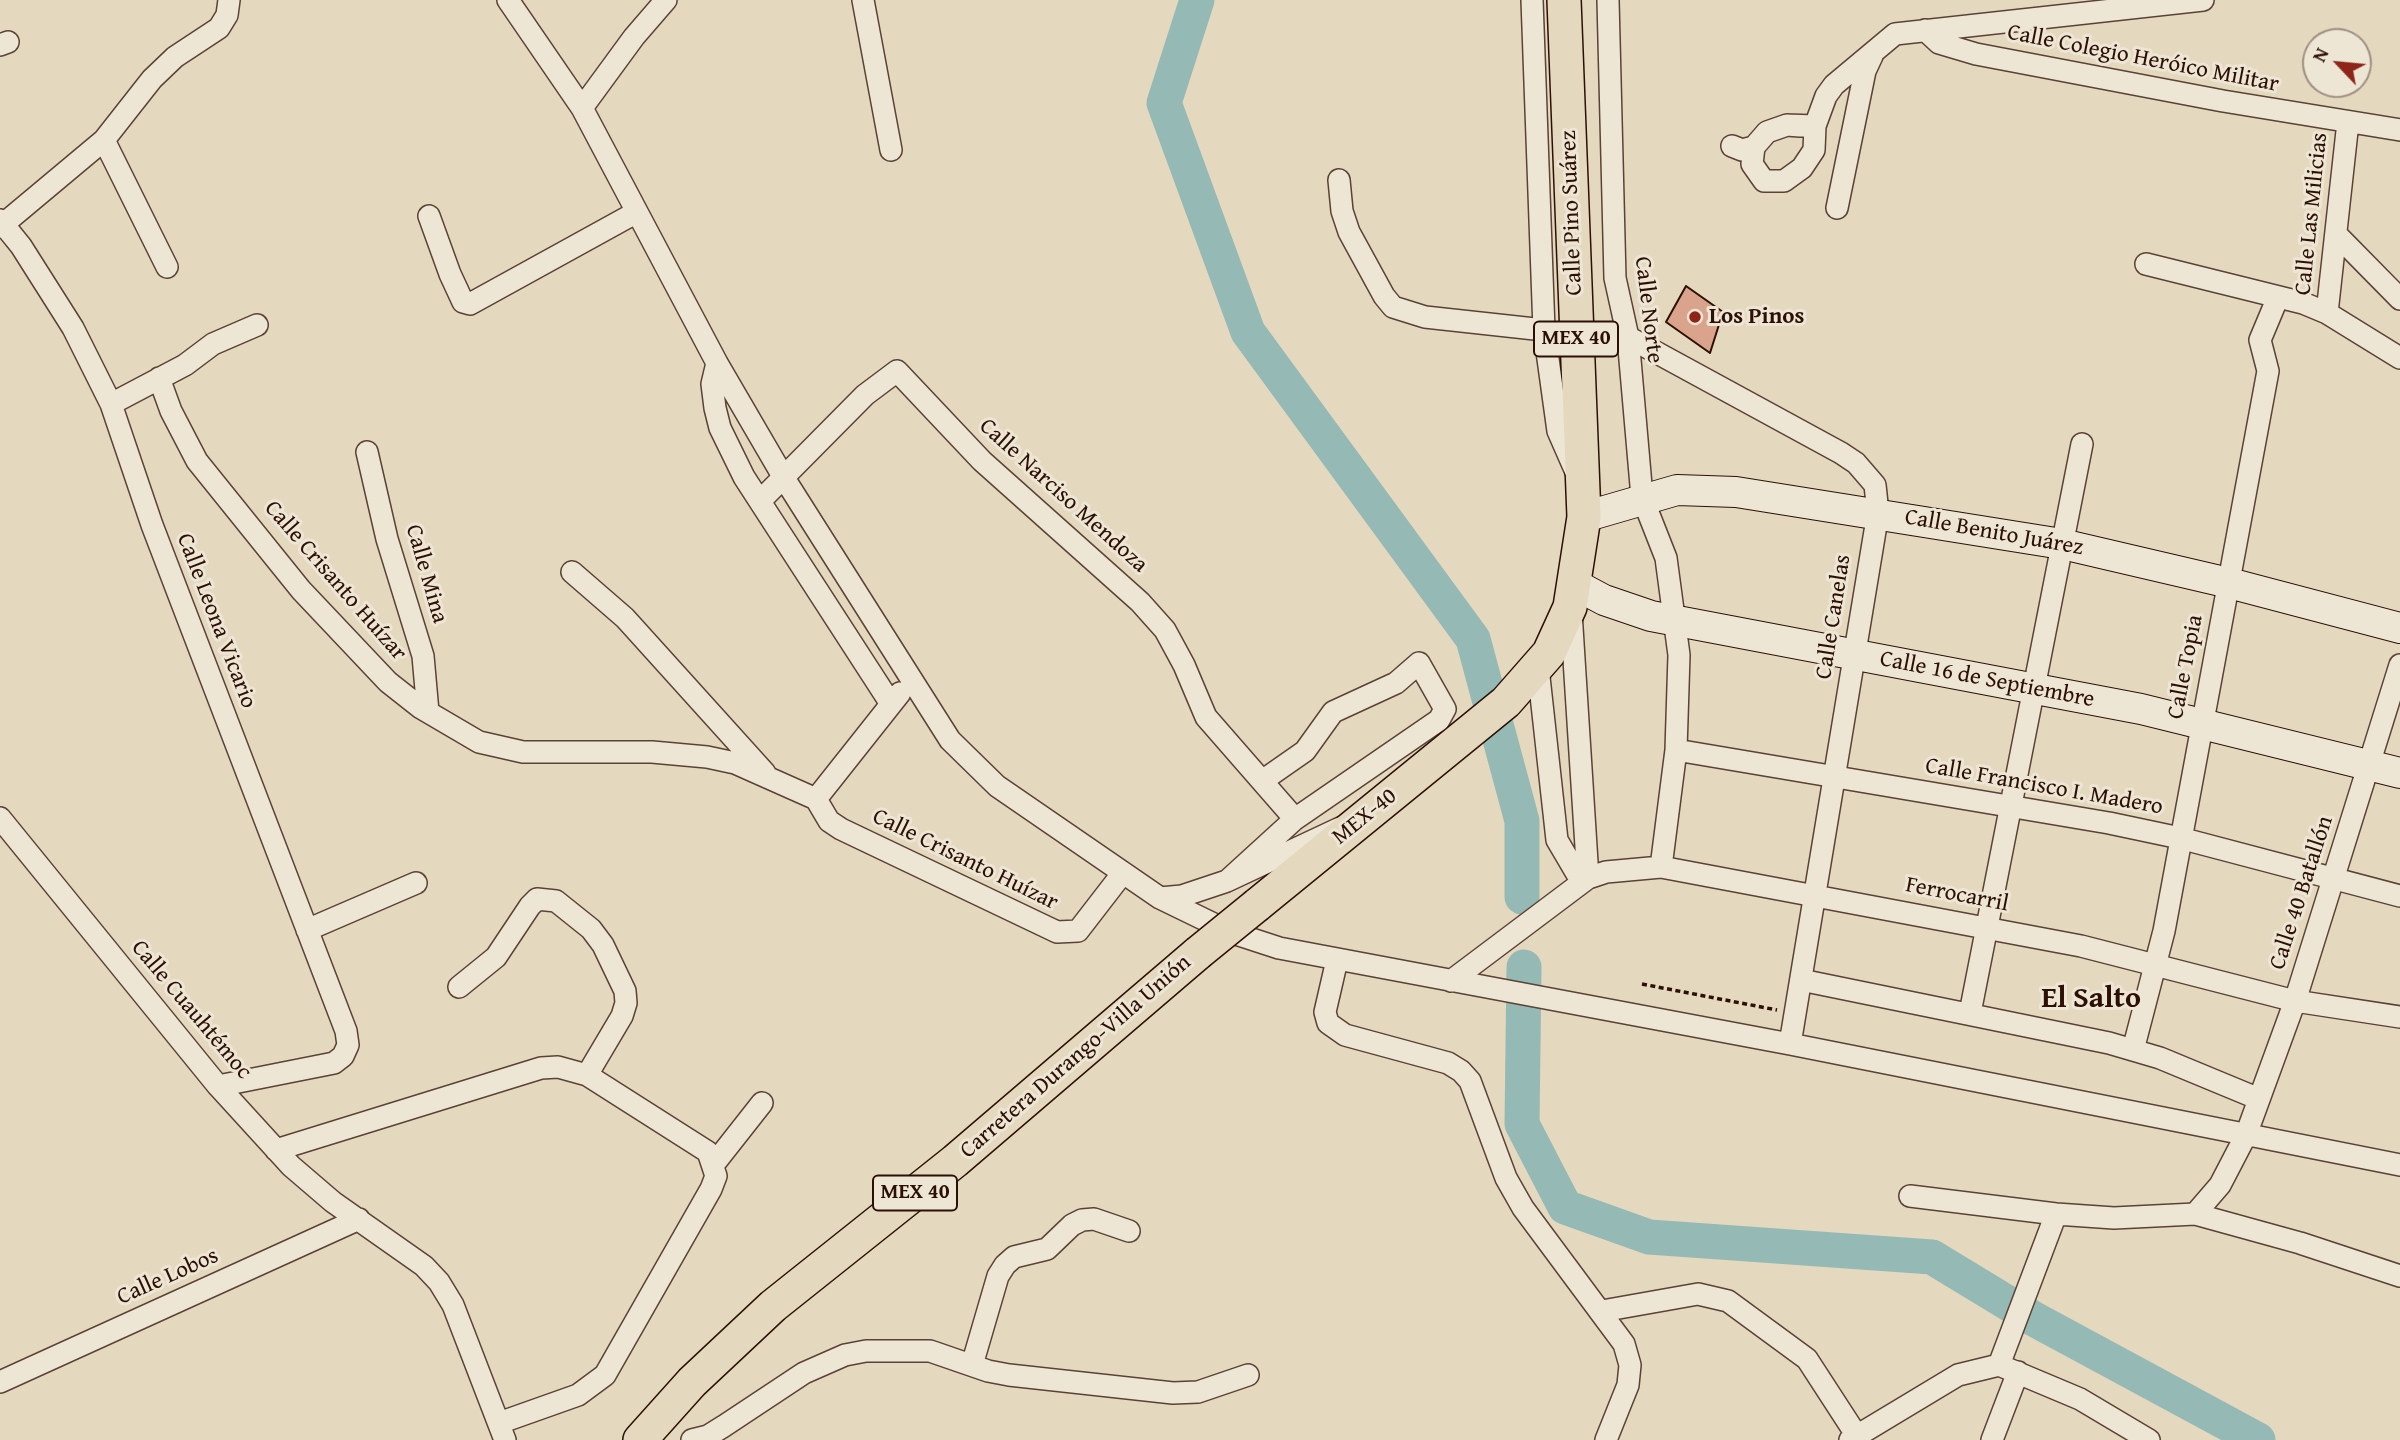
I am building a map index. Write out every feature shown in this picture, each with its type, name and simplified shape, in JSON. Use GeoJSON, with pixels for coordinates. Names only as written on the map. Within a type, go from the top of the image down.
{"type":"FeatureCollection","features":[{"type":"Feature","properties":{"kind":"main road","name":"Calle Pino Suárez"},"geometry":{"type":"LineString","coordinates":[[1538,668],[1573,596],[1584,516],[1564,0]]}},
{"type":"Feature","properties":{"kind":"main road","name":"MEX-40"},"geometry":{"type":"LineString","coordinates":[[1198,953],[1474,730],[1538,668]]}},
{"type":"Feature","properties":{"kind":"main road","name":"Carretera Durango-Villa Unión"},"geometry":{"type":"LineString","coordinates":[[640,1440],[701,1373],[773,1306],[955,1161],[1198,953]]}},
{"type":"Feature","properties":{"kind":"street"},"geometry":{"type":"LineString","coordinates":[[1,224],[104,140],[152,79],[175,57],[219,28],[226,15],[229,0]]}},
{"type":"Feature","properties":{"kind":"street"},"geometry":{"type":"LineString","coordinates":[[508,0],[582,108],[717,363],[783,478],[950,740],[980,773],[1160,898],[1230,932],[1279,948],[1790,1044],[2400,1165]]}},
{"type":"Feature","properties":{"kind":"street"},"geometry":{"type":"LineString","coordinates":[[582,108],[634,37],[666,0]]}},
{"type":"Feature","properties":{"kind":"street"},"geometry":{"type":"LineString","coordinates":[[863,0],[891,150]]}},
{"type":"Feature","properties":{"kind":"street"},"geometry":{"type":"LineString","coordinates":[[1532,0],[1544,330],[1558,431],[1583,484]]}},
{"type":"Feature","properties":{"kind":"street","name":"Calle Norte"},"geometry":{"type":"LineString","coordinates":[[1608,0],[1615,278],[1628,337],[1642,497],[1666,558],[1676,621]]}},
{"type":"Feature","properties":{"kind":"street"},"geometry":{"type":"LineString","coordinates":[[1754,146],[1752,164],[1764,181],[1784,181],[1802,168],[1814,150],[1815,126],[1826,96],[1834,85],[1872,56],[1895,34],[2203,0]]}},
{"type":"Feature","properties":{"kind":"street","name":"Calle Colegio Heróico Militar"},"geometry":{"type":"LineString","coordinates":[[1925,30],[1939,43],[1976,54],[2400,130]]}},
{"type":"Feature","properties":{"kind":"street"},"geometry":{"type":"LineString","coordinates":[[1837,208],[1866,71],[1872,56]]}},
{"type":"Feature","properties":{"kind":"street","name":"Calle Las Milicias"},"geometry":{"type":"LineString","coordinates":[[2327,313],[2348,122]]}},
{"type":"Feature","properties":{"kind":"street"},"geometry":{"type":"LineString","coordinates":[[1732,146],[1742,150],[1754,146],[1767,132],[1787,125],[1815,126]]}},
{"type":"Feature","properties":{"kind":"street"},"geometry":{"type":"LineString","coordinates":[[104,140],[167,267]]}},
{"type":"Feature","properties":{"kind":"street"},"geometry":{"type":"LineString","coordinates":[[1339,180],[1342,211],[1349,232],[1384,296],[1394,307],[1425,317],[1544,330]]}},
{"type":"Feature","properties":{"kind":"street"},"geometry":{"type":"LineString","coordinates":[[429,216],[463,302],[470,304],[637,212]]}},
{"type":"Feature","properties":{"kind":"street","name":"Calle Leona Vicario"},"geometry":{"type":"LineString","coordinates":[[1,224],[73,328],[111,404],[152,526],[346,1031],[348,1045],[344,1056],[328,1065],[218,1086]]}},
{"type":"Feature","properties":{"kind":"street"},"geometry":{"type":"LineString","coordinates":[[2337,234],[2400,299]]}},
{"type":"Feature","properties":{"kind":"street"},"geometry":{"type":"LineString","coordinates":[[2146,264],[2278,297],[2327,313],[2400,358]]}},
{"type":"Feature","properties":{"kind":"street","name":"Calle Topia"},"geometry":{"type":"LineString","coordinates":[[2133,1050],[2157,965],[2229,583],[2258,410],[2268,371],[2260,340],[2278,297]]}},
{"type":"Feature","properties":{"kind":"street"},"geometry":{"type":"LineString","coordinates":[[111,404],[213,344],[257,325]]}},
{"type":"Feature","properties":{"kind":"street","name":"Calle Canelas"},"geometry":{"type":"LineString","coordinates":[[1628,337],[1856,463],[1875,485],[1878,513],[1790,1044]]}},
{"type":"Feature","properties":{"kind":"street"},"geometry":{"type":"LineString","coordinates":[[717,363],[712,384],[720,428],[760,501],[891,704]]}},
{"type":"Feature","properties":{"kind":"street","name":"Calle Narciso Mendoza"},"geometry":{"type":"LineString","coordinates":[[760,501],[865,395],[897,371],[982,461],[1140,602],[1165,630],[1185,665],[1206,717],[1295,819]]}},
{"type":"Feature","properties":{"kind":"street","name":"Calle Crisanto Huízar"},"geometry":{"type":"LineString","coordinates":[[159,378],[187,443],[221,491],[301,590],[363,658],[428,712],[479,742],[523,751],[681,754],[735,763],[816,799],[821,811],[841,829],[1057,933],[1078,931],[1089,921],[1122,874]]}},
{"type":"Feature","properties":{"kind":"street"},"geometry":{"type":"LineString","coordinates":[[1970,1013],[2082,444]]}},
{"type":"Feature","properties":{"kind":"street","name":"Calle Mina"},"geometry":{"type":"LineString","coordinates":[[367,452],[387,539],[423,656],[428,712]]}},
{"type":"Feature","properties":{"kind":"street","name":"Calle Benito Juárez"},"geometry":{"type":"LineString","coordinates":[[1584,516],[1642,497],[1697,488],[1878,513],[2062,544],[2229,583],[2400,628]]}},
{"type":"Feature","properties":{"kind":"street"},"geometry":{"type":"LineString","coordinates":[[815,587],[840,568]]}},
{"type":"Feature","properties":{"kind":"street"},"geometry":{"type":"LineString","coordinates":[[572,572],[625,618],[766,775]]}},
{"type":"Feature","properties":{"kind":"street"},"geometry":{"type":"LineString","coordinates":[[1538,668],[1557,840],[1577,874],[1588,878],[1573,596]]}},
{"type":"Feature","properties":{"kind":"street","name":"Calle 16 de Septiembre"},"geometry":{"type":"LineString","coordinates":[[1573,596],[1676,621],[2202,722],[2400,773]]}},
{"type":"Feature","properties":{"kind":"street"},"geometry":{"type":"LineString","coordinates":[[1661,867],[1676,750],[1679,655],[1676,621]]}},
{"type":"Feature","properties":{"kind":"street"},"geometry":{"type":"LineString","coordinates":[[1227,881],[1295,819],[1439,720],[1445,709],[1419,663],[1395,683],[1333,712],[1305,751],[1262,781]]}},
{"type":"Feature","properties":{"kind":"street","name":"Calle 40 Batallón"},"geometry":{"type":"LineString","coordinates":[[2195,1214],[2220,1185],[2246,1135],[2295,1002],[2400,665]]}},
{"type":"Feature","properties":{"kind":"street"},"geometry":{"type":"LineString","coordinates":[[816,799],[910,680]]}},
{"type":"Feature","properties":{"kind":"street","name":"Calle Francisco I. Madero"},"geometry":{"type":"LineString","coordinates":[[1676,750],[2180,838],[2400,896]]}},
{"type":"Feature","properties":{"kind":"street","name":"Calle Cuauhtémoc"},"geometry":{"type":"LineString","coordinates":[[0,818],[218,1086],[276,1150],[314,1187],[424,1266],[439,1282],[453,1305],[502,1431]]}},
{"type":"Feature","properties":{"kind":"street"},"geometry":{"type":"LineString","coordinates":[[1160,898],[1182,896],[1227,881],[1320,835],[1355,825]]}},
{"type":"Feature","properties":{"kind":"street","name":"Ferrocarril"},"geometry":{"type":"LineString","coordinates":[[1451,981],[1588,878],[1606,872],[1661,867],[1986,927],[2157,965],[2295,1002],[2400,1017]]}},
{"type":"Feature","properties":{"kind":"street"},"geometry":{"type":"LineString","coordinates":[[307,930],[416,883]]}},
{"type":"Feature","properties":{"kind":"street"},"geometry":{"type":"LineString","coordinates":[[459,987],[496,957],[537,899],[556,901],[590,929],[603,945],[625,991],[626,1003],[622,1016],[587,1075]]}},
{"type":"Feature","properties":{"kind":"street"},"geometry":{"type":"LineString","coordinates":[[1337,960],[1325,1012],[1328,1023],[1345,1035],[1448,1063],[1461,1070],[1470,1081],[1495,1154],[1523,1208],[1624,1344],[1630,1365],[1622,1405],[1606,1440]]}},
{"type":"Feature","properties":{"kind":"street"},"geometry":{"type":"LineString","coordinates":[[1801,980],[1970,1013],[2133,1050],[2259,1099]]}},
{"type":"Feature","properties":{"kind":"street"},"geometry":{"type":"LineString","coordinates":[[276,1150],[541,1068],[558,1067],[587,1075],[708,1152],[715,1164],[716,1176],[711,1189],[606,1375],[578,1395],[502,1431]]}},
{"type":"Feature","properties":{"kind":"street"},"geometry":{"type":"LineString","coordinates":[[715,1164],[762,1103]]}},
{"type":"Feature","properties":{"kind":"street"},"geometry":{"type":"LineString","coordinates":[[1910,1196],[2056,1214],[2114,1218],[2195,1214],[2301,1243],[2400,1276]]}},
{"type":"Feature","properties":{"kind":"street"},"geometry":{"type":"LineString","coordinates":[[1992,1440],[2008,1368],[2008,1344],[2056,1214]]}},
{"type":"Feature","properties":{"kind":"street","name":"Calle Lobos"},"geometry":{"type":"LineString","coordinates":[[0,1382],[359,1219]]}},
{"type":"Feature","properties":{"kind":"street"},"geometry":{"type":"LineString","coordinates":[[972,1365],[998,1276],[1014,1257],[1047,1249],[1072,1225],[1082,1220],[1094,1219],[1129,1231]]}},
{"type":"Feature","properties":{"kind":"street"},"geometry":{"type":"LineString","coordinates":[[1602,1311],[1698,1294],[1728,1301],[1807,1359],[1854,1438],[1958,1375],[2008,1368],[2080,1399],[2148,1440]]}},
{"type":"Feature","properties":{"kind":"street"},"geometry":{"type":"LineString","coordinates":[[692,1440],[708,1436],[804,1373],[845,1355],[910,1349],[930,1351],[1009,1375],[1173,1393],[1198,1392],[1248,1375]]}},
{"type":"Feature","properties":{"kind":"street"},"geometry":{"type":"LineString","coordinates":[[640,1440],[652,1440]]}},
{"type":"Feature","properties":{"kind":"path"},"geometry":{"type":"LineString","coordinates":[[1642,984],[1795,1013]]}},
{"type":"Feature","properties":{"kind":"building","name":"Los Pinos"},"geometry":{"type":"Polygon","coordinates":[[[1686,286],[1723,312],[1710,353],[1666,322],[1686,286]]]}},
{"type":"Feature","properties":{"kind":"waterway"},"geometry":{"type":"LineString","coordinates":[[1197,0],[1164,103],[1248,332],[1473,639],[1522,821],[1522,897]]}},
{"type":"Feature","properties":{"kind":"waterway"},"geometry":{"type":"LineString","coordinates":[[1524,967],[1522,1124],[1565,1207],[1649,1237],[1932,1257],[2034,1319],[2258,1440]]}},
{"type":"Feature","properties":{"kind":"place","name":"Los Pinos"},"geometry":{"type":"Point","coordinates":[1695,317]}},
{"type":"Feature","properties":{"kind":"district","name":"El Salto"},"geometry":{"type":"Point","coordinates":[2091,999]}}]}
